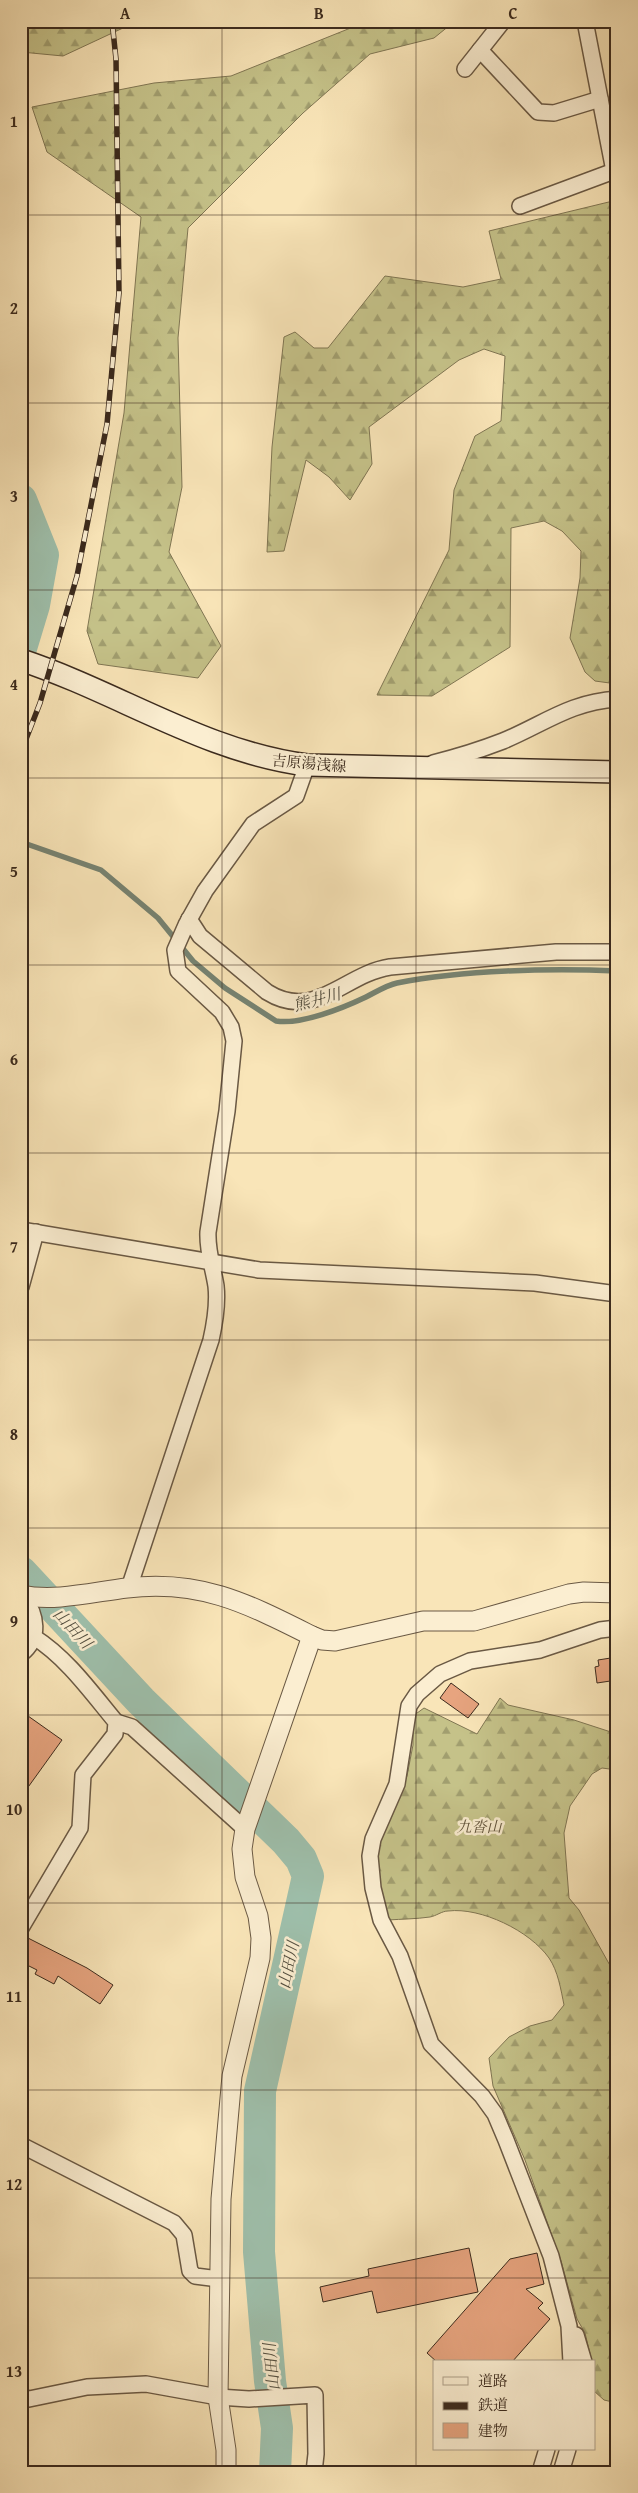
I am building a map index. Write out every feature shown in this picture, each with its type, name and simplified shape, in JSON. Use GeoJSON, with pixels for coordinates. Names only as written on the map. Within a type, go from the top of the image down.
{"type":"FeatureCollection","features":[{"type":"Feature","properties":{"kind":"main road","name":"吉原湯浅線"},"geometry":{"type":"LineString","coordinates":[[21,660],[229,748],[272,761],[306,765],[617,772]]}},
{"type":"Feature","properties":{"kind":"street"},"geometry":{"type":"LineString","coordinates":[[465,69],[503,21]]}},
{"type":"Feature","properties":{"kind":"street"},"geometry":{"type":"LineString","coordinates":[[520,206],[614,171],[585,21]]}},
{"type":"Feature","properties":{"kind":"street"},"geometry":{"type":"LineString","coordinates":[[480,50],[538,112],[554,113],[600,99]]}},
{"type":"Feature","properties":{"kind":"street"},"geometry":{"type":"LineString","coordinates":[[416,768],[468,754],[503,741],[570,708],[589,701],[617,699]]}},
{"type":"Feature","properties":{"kind":"street"},"geometry":{"type":"LineString","coordinates":[[128,1588],[211,1340],[216,1306],[216,1285],[207,1250],[209,1211],[227,1111],[234,1041],[231,1027],[222,1012],[178,971],[175,950],[189,919],[205,891],[253,824],[296,796],[306,765]]}},
{"type":"Feature","properties":{"kind":"street"},"geometry":{"type":"LineString","coordinates":[[189,919],[200,936],[267,992],[279,998],[295,1002],[320,998],[369,972],[390,966],[546,952],[617,952]]}},
{"type":"Feature","properties":{"kind":"street"},"geometry":{"type":"LineString","coordinates":[[21,1287],[29,1231],[259,1270],[535,1283],[617,1294]]}},
{"type":"Feature","properties":{"kind":"street"},"geometry":{"type":"LineString","coordinates":[[22,1596],[84,1594],[128,1588],[177,1586],[218,1594],[244,1602],[312,1636],[322,1640],[335,1641],[424,1622],[464,1623],[484,1619],[569,1594],[584,1592],[617,1593]]}},
{"type":"Feature","properties":{"kind":"street"},"geometry":{"type":"LineString","coordinates":[[21,1654],[34,1637],[36,1624],[33,1611],[22,1596]]}},
{"type":"Feature","properties":{"kind":"street"},"geometry":{"type":"LineString","coordinates":[[571,2360],[571,2335],[551,2256],[495,2114],[482,2096],[431,2044],[400,1956],[381,1920],[373,1888],[370,1856],[373,1839],[397,1784],[409,1706],[417,1694],[440,1674],[470,1661],[540,1650],[607,1629],[617,1628]]}},
{"type":"Feature","properties":{"kind":"street"},"geometry":{"type":"LineString","coordinates":[[226,2472],[226,2450],[218,2397],[218,2279],[221,2199],[230,2095],[236,2054],[260,1958],[258,1916],[246,1877],[243,1858],[245,1829],[312,1636]]}},
{"type":"Feature","properties":{"kind":"street"},"geometry":{"type":"LineString","coordinates":[[34,1637],[48,1646],[67,1665],[116,1722],[132,1727],[245,1829]]}},
{"type":"Feature","properties":{"kind":"street"},"geometry":{"type":"LineString","coordinates":[[21,1928],[80,1828],[83,1775],[115,1734],[116,1722]]}},
{"type":"Feature","properties":{"kind":"street"},"geometry":{"type":"LineString","coordinates":[[21,2145],[174,2223],[184,2235],[190,2271],[195,2276],[218,2279]]}},
{"type":"Feature","properties":{"kind":"street"},"geometry":{"type":"LineString","coordinates":[[567,2317],[580,2346],[584,2360]]}},
{"type":"Feature","properties":{"kind":"street"},"geometry":{"type":"LineString","coordinates":[[21,2397],[29,2399],[87,2387],[146,2384],[218,2397],[249,2399],[315,2395],[316,2454],[314,2472]]}},
{"type":"Feature","properties":{"kind":"street"},"geometry":{"type":"LineString","coordinates":[[540,2472],[547,2450]]}},
{"type":"Feature","properties":{"kind":"street"},"geometry":{"type":"LineString","coordinates":[[561,2472],[568,2450]]}},
{"type":"Feature","properties":{"kind":"green space"},"geometry":{"type":"Polygon","coordinates":[[[21,21],[138,21],[63,56],[21,52],[21,21]]]}},
{"type":"Feature","properties":{"kind":"green space"},"geometry":{"type":"Polygon","coordinates":[[[368,21],[455,21],[434,38],[370,54],[303,113],[188,228],[178,338],[182,487],[169,552],[221,646],[198,678],[98,664],[87,631],[124,413],[141,217],[47,152],[32,107],[154,83],[231,76],[368,21]]]}},
{"type":"Feature","properties":{"kind":"green space"},"geometry":{"type":"Polygon","coordinates":[[[611,21],[617,21],[617,55],[610,34],[611,21]]]}},
{"type":"Feature","properties":{"kind":"green space"},"geometry":{"type":"Polygon","coordinates":[[[617,200],[617,684],[595,681],[585,672],[570,638],[580,578],[581,551],[562,531],[544,521],[511,528],[510,647],[432,696],[377,695],[449,550],[454,490],[475,436],[501,421],[505,356],[484,349],[459,360],[369,427],[372,464],[350,500],[329,477],[306,460],[284,551],[267,552],[272,447],[284,337],[295,332],[314,348],[328,348],[385,276],[463,287],[501,279],[489,231],[617,200]]]}},
{"type":"Feature","properties":{"kind":"green space","name":"九沓山"},"geometry":{"type":"Polygon","coordinates":[[[500,1698],[508,1705],[574,1720],[617,1734],[617,1770],[602,1768],[592,1774],[570,1806],[564,1833],[569,1898],[579,1910],[612,1969],[617,1968],[617,2403],[604,2400],[596,2393],[596,2360],[592,2360],[585,2333],[577,2319],[561,2261],[525,2160],[493,2086],[489,2058],[509,2037],[530,2026],[552,2020],[564,2005],[555,1969],[541,1948],[530,1939],[504,1923],[489,1917],[475,1913],[448,1911],[430,1917],[388,1920],[379,1882],[378,1842],[407,1776],[413,1745],[413,1716],[424,1708],[477,1734],[500,1698]]]}},
{"type":"Feature","properties":{"kind":"building"},"geometry":{"type":"Polygon","coordinates":[[[617,1657],[617,1680],[597,1683],[595,1667],[599,1666],[598,1660],[617,1657]]]}},
{"type":"Feature","properties":{"kind":"building"},"geometry":{"type":"Polygon","coordinates":[[[451,1683],[479,1704],[468,1718],[440,1698],[451,1683]]]}},
{"type":"Feature","properties":{"kind":"building"},"geometry":{"type":"Polygon","coordinates":[[[21,1711],[62,1740],[21,1797],[21,1711]]]}},
{"type":"Feature","properties":{"kind":"building"},"geometry":{"type":"Polygon","coordinates":[[[26,1937],[87,1968],[113,1985],[100,2004],[58,1976],[54,1984],[35,1974],[37,1970],[21,1962],[21,1947],[26,1937]]]}},
{"type":"Feature","properties":{"kind":"building"},"geometry":{"type":"Polygon","coordinates":[[[469,2248],[478,2292],[377,2313],[372,2291],[323,2302],[320,2287],[369,2276],[368,2269],[469,2248]]]}},
{"type":"Feature","properties":{"kind":"building"},"geometry":{"type":"Polygon","coordinates":[[[537,2253],[544,2284],[526,2289],[543,2303],[538,2308],[550,2319],[514,2360],[435,2360],[427,2353],[510,2259],[537,2253]]]}},
{"type":"Feature","properties":{"kind":"waterway"},"geometry":{"type":"LineString","coordinates":[[21,500],[43,555],[34,605],[21,648]]}},
{"type":"Feature","properties":{"kind":"waterway","name":"熊井川"},"geometry":{"type":"LineString","coordinates":[[21,842],[101,870],[158,918],[193,961],[225,988],[276,1021],[286,1022],[322,1015],[357,1001],[389,985],[450,975],[507,971],[617,971]]}},
{"type":"Feature","properties":{"kind":"waterway","name":"山田川"},"geometry":{"type":"LineString","coordinates":[[21,1572],[141,1701],[286,1841],[301,1859],[308,1876],[260,2091],[259,2252],[270,2381],[277,2428],[275,2472]]}},
{"type":"Feature","properties":{"kind":"railway"},"geometry":{"type":"LineString","coordinates":[[21,752],[40,703],[77,576],[107,424],[119,293],[116,59],[112,21]]}}]}
